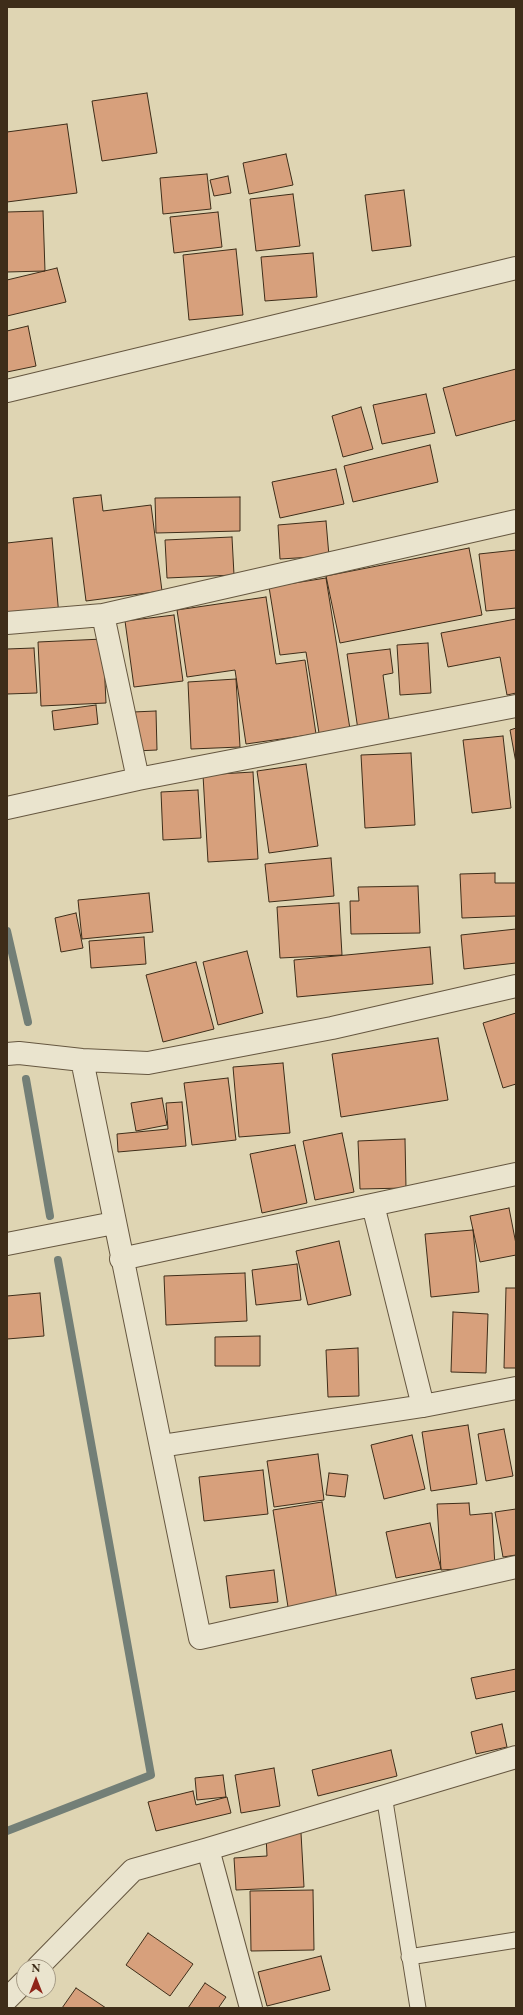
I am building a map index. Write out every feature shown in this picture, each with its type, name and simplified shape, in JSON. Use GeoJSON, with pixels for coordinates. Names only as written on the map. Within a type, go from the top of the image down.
{"type":"FeatureCollection","features":[{"type":"Feature","properties":{"kind":"street"},"geometry":{"type":"LineString","coordinates":[[7,391],[516,268]]}},
{"type":"Feature","properties":{"kind":"street"},"geometry":{"type":"LineString","coordinates":[[7,623],[103,615],[516,521]]}},
{"type":"Feature","properties":{"kind":"street"},"geometry":{"type":"LineString","coordinates":[[103,615],[138,779]]}},
{"type":"Feature","properties":{"kind":"street"},"geometry":{"type":"LineString","coordinates":[[7,808],[138,779],[516,706]]}},
{"type":"Feature","properties":{"kind":"street"},"geometry":{"type":"LineString","coordinates":[[7,1054],[19,1053],[82,1060],[148,1063],[332,1028],[516,986]]}},
{"type":"Feature","properties":{"kind":"street"},"geometry":{"type":"LineString","coordinates":[[82,1060],[121,1259],[200,1638],[516,1566]]}},
{"type":"Feature","properties":{"kind":"street"},"geometry":{"type":"LineString","coordinates":[[121,1259],[516,1174]]}},
{"type":"Feature","properties":{"kind":"street"},"geometry":{"type":"LineString","coordinates":[[373,1205],[423,1406]]}},
{"type":"Feature","properties":{"kind":"street"},"geometry":{"type":"LineString","coordinates":[[7,1244],[114,1222]]}},
{"type":"Feature","properties":{"kind":"street"},"geometry":{"type":"LineString","coordinates":[[161,1446],[423,1406],[516,1388]]}},
{"type":"Feature","properties":{"kind":"street"},"geometry":{"type":"LineString","coordinates":[[46,1959],[133,1870],[516,1757]]}},
{"type":"Feature","properties":{"kind":"street"},"geometry":{"type":"LineString","coordinates":[[208,1848],[251,2008]]}},
{"type":"Feature","properties":{"kind":"street"},"geometry":{"type":"LineString","coordinates":[[7,1999],[16,1990]]}},
{"type":"Feature","properties":{"kind":"lane"},"geometry":{"type":"LineString","coordinates":[[384,1795],[418,2008]]}},
{"type":"Feature","properties":{"kind":"lane"},"geometry":{"type":"LineString","coordinates":[[409,1957],[516,1940]]}},
{"type":"Feature","properties":{"kind":"building"},"geometry":{"type":"Polygon","coordinates":[[[147,93],[157,153],[102,161],[92,101],[147,93]]]}},
{"type":"Feature","properties":{"kind":"building"},"geometry":{"type":"Polygon","coordinates":[[[67,124],[77,193],[7,202],[7,132],[67,124]]]}},
{"type":"Feature","properties":{"kind":"building"},"geometry":{"type":"Polygon","coordinates":[[[286,154],[293,185],[249,194],[243,163],[286,154]]]}},
{"type":"Feature","properties":{"kind":"building"},"geometry":{"type":"Polygon","coordinates":[[[207,174],[211,209],[163,214],[160,178],[207,174]]]}},
{"type":"Feature","properties":{"kind":"building"},"geometry":{"type":"Polygon","coordinates":[[[228,176],[231,193],[214,196],[210,180],[228,176]]]}},
{"type":"Feature","properties":{"kind":"building"},"geometry":{"type":"Polygon","coordinates":[[[404,190],[411,246],[372,251],[365,195],[404,190]]]}},
{"type":"Feature","properties":{"kind":"building"},"geometry":{"type":"Polygon","coordinates":[[[293,194],[300,246],[256,251],[250,199],[293,194]]]}},
{"type":"Feature","properties":{"kind":"building"},"geometry":{"type":"Polygon","coordinates":[[[43,211],[45,271],[7,272],[7,212],[43,211]]]}},
{"type":"Feature","properties":{"kind":"building"},"geometry":{"type":"Polygon","coordinates":[[[218,212],[222,247],[174,253],[170,217],[218,212]]]}},
{"type":"Feature","properties":{"kind":"building"},"geometry":{"type":"Polygon","coordinates":[[[236,249],[243,315],[189,320],[183,255],[236,249]]]}},
{"type":"Feature","properties":{"kind":"building"},"geometry":{"type":"Polygon","coordinates":[[[313,253],[317,297],[265,301],[261,257],[313,253]]]}},
{"type":"Feature","properties":{"kind":"building"},"geometry":{"type":"Polygon","coordinates":[[[57,268],[66,302],[7,316],[7,280],[57,268]]]}},
{"type":"Feature","properties":{"kind":"building"},"geometry":{"type":"Polygon","coordinates":[[[28,326],[36,366],[7,372],[7,331],[28,326]]]}},
{"type":"Feature","properties":{"kind":"building"},"geometry":{"type":"Polygon","coordinates":[[[516,369],[516,420],[456,436],[443,388],[516,369]]]}},
{"type":"Feature","properties":{"kind":"building"},"geometry":{"type":"Polygon","coordinates":[[[426,394],[435,433],[382,444],[373,405],[426,394]]]}},
{"type":"Feature","properties":{"kind":"building"},"geometry":{"type":"Polygon","coordinates":[[[361,407],[373,449],[343,457],[332,416],[361,407]]]}},
{"type":"Feature","properties":{"kind":"building"},"geometry":{"type":"Polygon","coordinates":[[[430,445],[438,482],[353,502],[344,466],[430,445]]]}},
{"type":"Feature","properties":{"kind":"building"},"geometry":{"type":"Polygon","coordinates":[[[336,469],[344,504],[280,518],[272,482],[336,469]]]}},
{"type":"Feature","properties":{"kind":"building"},"geometry":{"type":"Polygon","coordinates":[[[101,495],[103,511],[151,505],[162,591],[86,601],[73,498],[101,495]]]}},
{"type":"Feature","properties":{"kind":"building"},"geometry":{"type":"Polygon","coordinates":[[[240,497],[240,531],[156,533],[155,498],[240,497]]]}},
{"type":"Feature","properties":{"kind":"building"},"geometry":{"type":"Polygon","coordinates":[[[326,521],[329,556],[280,559],[278,525],[326,521]]]}},
{"type":"Feature","properties":{"kind":"building"},"geometry":{"type":"Polygon","coordinates":[[[232,537],[234,575],[167,578],[165,540],[232,537]]]}},
{"type":"Feature","properties":{"kind":"building"},"geometry":{"type":"Polygon","coordinates":[[[52,538],[59,616],[7,621],[7,543],[52,538]]]}},
{"type":"Feature","properties":{"kind":"building"},"geometry":{"type":"Polygon","coordinates":[[[469,548],[482,615],[340,643],[326,576],[469,548]]]}},
{"type":"Feature","properties":{"kind":"building"},"geometry":{"type":"Polygon","coordinates":[[[516,550],[516,608],[486,611],[479,554],[516,550]]]}},
{"type":"Feature","properties":{"kind":"building"},"geometry":{"type":"Polygon","coordinates":[[[326,578],[350,729],[319,733],[306,652],[280,655],[269,587],[326,578]]]}},
{"type":"Feature","properties":{"kind":"building"},"geometry":{"type":"Polygon","coordinates":[[[266,597],[276,664],[305,660],[316,734],[246,744],[235,670],[187,677],[177,610],[266,597]]]}},
{"type":"Feature","properties":{"kind":"building"},"geometry":{"type":"Polygon","coordinates":[[[174,615],[183,681],[134,687],[125,621],[174,615]]]}},
{"type":"Feature","properties":{"kind":"building"},"geometry":{"type":"Polygon","coordinates":[[[516,619],[516,693],[507,695],[500,657],[448,667],[441,633],[516,619]]]}},
{"type":"Feature","properties":{"kind":"building"},"geometry":{"type":"Polygon","coordinates":[[[103,639],[106,703],[41,706],[38,642],[103,639]]]}},
{"type":"Feature","properties":{"kind":"building"},"geometry":{"type":"Polygon","coordinates":[[[428,643],[431,693],[400,695],[397,645],[428,643]]]}},
{"type":"Feature","properties":{"kind":"building"},"geometry":{"type":"Polygon","coordinates":[[[34,648],[37,693],[7,694],[7,649],[34,648]]]}},
{"type":"Feature","properties":{"kind":"building"},"geometry":{"type":"Polygon","coordinates":[[[390,649],[393,673],[383,675],[390,726],[358,730],[347,654],[390,649]]]}},
{"type":"Feature","properties":{"kind":"building"},"geometry":{"type":"Polygon","coordinates":[[[236,679],[240,747],[191,749],[188,682],[236,679]]]}},
{"type":"Feature","properties":{"kind":"building"},"geometry":{"type":"Polygon","coordinates":[[[96,705],[98,724],[54,730],[52,711],[96,705]]]}},
{"type":"Feature","properties":{"kind":"building"},"geometry":{"type":"Polygon","coordinates":[[[156,711],[157,750],[135,751],[133,712],[156,711]]]}},
{"type":"Feature","properties":{"kind":"building"},"geometry":{"type":"Polygon","coordinates":[[[516,728],[516,763],[510,730],[516,728]]]}},
{"type":"Feature","properties":{"kind":"building"},"geometry":{"type":"Polygon","coordinates":[[[503,736],[511,808],[472,813],[463,740],[503,736]]]}},
{"type":"Feature","properties":{"kind":"building"},"geometry":{"type":"Polygon","coordinates":[[[411,753],[415,825],[365,828],[361,755],[411,753]]]}},
{"type":"Feature","properties":{"kind":"building"},"geometry":{"type":"Polygon","coordinates":[[[306,764],[318,846],[269,853],[257,771],[306,764]]]}},
{"type":"Feature","properties":{"kind":"building"},"geometry":{"type":"Polygon","coordinates":[[[253,772],[258,859],[208,862],[203,775],[253,772]]]}},
{"type":"Feature","properties":{"kind":"building"},"geometry":{"type":"Polygon","coordinates":[[[198,790],[201,838],[163,840],[161,792],[198,790]]]}},
{"type":"Feature","properties":{"kind":"building"},"geometry":{"type":"Polygon","coordinates":[[[331,858],[334,896],[269,902],[265,864],[331,858]]]}},
{"type":"Feature","properties":{"kind":"building"},"geometry":{"type":"Polygon","coordinates":[[[495,873],[495,883],[516,883],[516,916],[462,918],[460,874],[495,873]]]}},
{"type":"Feature","properties":{"kind":"building"},"geometry":{"type":"Polygon","coordinates":[[[418,886],[420,933],[351,934],[350,901],[359,901],[358,887],[418,886]]]}},
{"type":"Feature","properties":{"kind":"building"},"geometry":{"type":"Polygon","coordinates":[[[149,893],[153,932],[82,939],[78,900],[149,893]]]}},
{"type":"Feature","properties":{"kind":"building"},"geometry":{"type":"Polygon","coordinates":[[[339,903],[342,955],[280,958],[277,907],[339,903]]]}},
{"type":"Feature","properties":{"kind":"building"},"geometry":{"type":"Polygon","coordinates":[[[76,913],[83,948],[61,952],[55,918],[76,913]]]}},
{"type":"Feature","properties":{"kind":"building"},"geometry":{"type":"Polygon","coordinates":[[[516,929],[516,963],[464,969],[461,935],[516,929]]]}},
{"type":"Feature","properties":{"kind":"building"},"geometry":{"type":"Polygon","coordinates":[[[144,937],[146,964],[91,968],[89,941],[144,937]]]}},
{"type":"Feature","properties":{"kind":"building"},"geometry":{"type":"Polygon","coordinates":[[[430,947],[433,984],[297,997],[294,960],[430,947]]]}},
{"type":"Feature","properties":{"kind":"building"},"geometry":{"type":"Polygon","coordinates":[[[247,951],[263,1013],[218,1025],[203,962],[247,951]]]}},
{"type":"Feature","properties":{"kind":"building"},"geometry":{"type":"Polygon","coordinates":[[[196,962],[214,1029],[163,1042],[146,975],[196,962]]]}},
{"type":"Feature","properties":{"kind":"building"},"geometry":{"type":"Polygon","coordinates":[[[516,1013],[516,1084],[503,1088],[483,1023],[516,1013]]]}},
{"type":"Feature","properties":{"kind":"building"},"geometry":{"type":"Polygon","coordinates":[[[438,1038],[448,1100],[341,1117],[332,1054],[438,1038]]]}},
{"type":"Feature","properties":{"kind":"building"},"geometry":{"type":"Polygon","coordinates":[[[283,1063],[290,1133],[239,1137],[233,1067],[283,1063]]]}},
{"type":"Feature","properties":{"kind":"building"},"geometry":{"type":"Polygon","coordinates":[[[228,1078],[236,1140],[192,1145],[184,1083],[228,1078]]]}},
{"type":"Feature","properties":{"kind":"building"},"geometry":{"type":"Polygon","coordinates":[[[162,1098],[167,1125],[136,1131],[131,1103],[162,1098]]]}},
{"type":"Feature","properties":{"kind":"building"},"geometry":{"type":"Polygon","coordinates":[[[182,1102],[186,1146],[118,1152],[117,1134],[168,1129],[166,1103],[182,1102]]]}},
{"type":"Feature","properties":{"kind":"building"},"geometry":{"type":"Polygon","coordinates":[[[342,1133],[354,1192],[315,1200],[303,1141],[342,1133]]]}},
{"type":"Feature","properties":{"kind":"building"},"geometry":{"type":"Polygon","coordinates":[[[405,1139],[406,1188],[360,1189],[358,1141],[405,1139]]]}},
{"type":"Feature","properties":{"kind":"building"},"geometry":{"type":"Polygon","coordinates":[[[295,1145],[307,1203],[262,1213],[250,1154],[295,1145]]]}},
{"type":"Feature","properties":{"kind":"building"},"geometry":{"type":"Polygon","coordinates":[[[509,1208],[516,1244],[516,1255],[480,1262],[470,1216],[509,1208]]]}},
{"type":"Feature","properties":{"kind":"building"},"geometry":{"type":"Polygon","coordinates":[[[473,1230],[479,1292],[431,1297],[425,1234],[473,1230]]]}},
{"type":"Feature","properties":{"kind":"building"},"geometry":{"type":"Polygon","coordinates":[[[339,1241],[351,1295],[308,1305],[296,1251],[339,1241]]]}},
{"type":"Feature","properties":{"kind":"building"},"geometry":{"type":"Polygon","coordinates":[[[297,1264],[301,1300],[256,1305],[252,1270],[297,1264]]]}},
{"type":"Feature","properties":{"kind":"building"},"geometry":{"type":"Polygon","coordinates":[[[245,1273],[247,1321],[166,1325],[164,1276],[245,1273]]]}},
{"type":"Feature","properties":{"kind":"building"},"geometry":{"type":"Polygon","coordinates":[[[506,1288],[516,1288],[516,1368],[504,1368],[506,1288]]]}},
{"type":"Feature","properties":{"kind":"building"},"geometry":{"type":"Polygon","coordinates":[[[40,1293],[44,1336],[7,1339],[7,1296],[40,1293]]]}},
{"type":"Feature","properties":{"kind":"building"},"geometry":{"type":"Polygon","coordinates":[[[453,1312],[488,1314],[486,1373],[451,1372],[453,1312]]]}},
{"type":"Feature","properties":{"kind":"building"},"geometry":{"type":"Polygon","coordinates":[[[260,1336],[260,1366],[215,1366],[215,1337],[260,1336]]]}},
{"type":"Feature","properties":{"kind":"building"},"geometry":{"type":"Polygon","coordinates":[[[358,1348],[359,1396],[328,1397],[326,1350],[358,1348]]]}},
{"type":"Feature","properties":{"kind":"building"},"geometry":{"type":"Polygon","coordinates":[[[468,1425],[477,1484],[431,1491],[422,1432],[468,1425]]]}},
{"type":"Feature","properties":{"kind":"building"},"geometry":{"type":"Polygon","coordinates":[[[504,1429],[513,1476],[486,1481],[478,1434],[504,1429]]]}},
{"type":"Feature","properties":{"kind":"building"},"geometry":{"type":"Polygon","coordinates":[[[412,1435],[425,1489],[384,1499],[371,1445],[412,1435]]]}},
{"type":"Feature","properties":{"kind":"building"},"geometry":{"type":"Polygon","coordinates":[[[318,1454],[324,1500],[274,1507],[267,1461],[318,1454]]]}},
{"type":"Feature","properties":{"kind":"building"},"geometry":{"type":"Polygon","coordinates":[[[263,1470],[268,1514],[204,1521],[199,1477],[263,1470]]]}},
{"type":"Feature","properties":{"kind":"building"},"geometry":{"type":"Polygon","coordinates":[[[329,1473],[348,1475],[345,1497],[326,1495],[329,1473]]]}},
{"type":"Feature","properties":{"kind":"building"},"geometry":{"type":"Polygon","coordinates":[[[322,1502],[337,1600],[288,1607],[273,1510],[322,1502]]]}},
{"type":"Feature","properties":{"kind":"building"},"geometry":{"type":"Polygon","coordinates":[[[469,1503],[470,1515],[492,1513],[495,1567],[441,1570],[437,1504],[469,1503]]]}},
{"type":"Feature","properties":{"kind":"building"},"geometry":{"type":"Polygon","coordinates":[[[516,1509],[516,1555],[503,1557],[495,1512],[516,1509]]]}},
{"type":"Feature","properties":{"kind":"building"},"geometry":{"type":"Polygon","coordinates":[[[430,1523],[441,1569],[396,1578],[386,1532],[430,1523]]]}},
{"type":"Feature","properties":{"kind":"building"},"geometry":{"type":"Polygon","coordinates":[[[274,1570],[278,1602],[230,1608],[226,1576],[274,1570]]]}},
{"type":"Feature","properties":{"kind":"building"},"geometry":{"type":"Polygon","coordinates":[[[516,1669],[516,1691],[476,1699],[471,1678],[516,1669]]]}},
{"type":"Feature","properties":{"kind":"building"},"geometry":{"type":"Polygon","coordinates":[[[502,1724],[507,1747],[476,1754],[471,1732],[502,1724]]]}},
{"type":"Feature","properties":{"kind":"building"},"geometry":{"type":"Polygon","coordinates":[[[391,1750],[397,1776],[318,1796],[312,1770],[391,1750]]]}},
{"type":"Feature","properties":{"kind":"building"},"geometry":{"type":"Polygon","coordinates":[[[274,1768],[280,1806],[241,1813],[235,1775],[274,1768]]]}},
{"type":"Feature","properties":{"kind":"building"},"geometry":{"type":"Polygon","coordinates":[[[223,1775],[226,1797],[197,1800],[195,1778],[223,1775]]]}},
{"type":"Feature","properties":{"kind":"building"},"geometry":{"type":"Polygon","coordinates":[[[193,1791],[196,1805],[227,1797],[231,1813],[156,1831],[148,1802],[193,1791]]]}},
{"type":"Feature","properties":{"kind":"building"},"geometry":{"type":"Polygon","coordinates":[[[301,1833],[304,1887],[236,1890],[234,1858],[267,1856],[266,1835],[301,1833]]]}},
{"type":"Feature","properties":{"kind":"building"},"geometry":{"type":"Polygon","coordinates":[[[313,1890],[314,1950],[251,1951],[250,1891],[313,1890]]]}},
{"type":"Feature","properties":{"kind":"building"},"geometry":{"type":"Polygon","coordinates":[[[148,1933],[193,1964],[170,1996],[126,1965],[148,1933]]]}},
{"type":"Feature","properties":{"kind":"building"},"geometry":{"type":"Polygon","coordinates":[[[321,1956],[330,1990],[267,2006],[258,1972],[321,1956]]]}},
{"type":"Feature","properties":{"kind":"building"},"geometry":{"type":"Polygon","coordinates":[[[205,1983],[226,1997],[219,2007],[221,2008],[188,2008],[205,1983]]]}},
{"type":"Feature","properties":{"kind":"building"},"geometry":{"type":"Polygon","coordinates":[[[76,1988],[106,2008],[62,2008],[76,1988]]]}},
{"type":"Feature","properties":{"kind":"waterway"},"geometry":{"type":"LineString","coordinates":[[7,931],[28,1022]]}},
{"type":"Feature","properties":{"kind":"waterway"},"geometry":{"type":"LineString","coordinates":[[26,1079],[50,1216]]}},
{"type":"Feature","properties":{"kind":"waterway"},"geometry":{"type":"LineString","coordinates":[[7,1831],[151,1775],[58,1260]]}}]}
